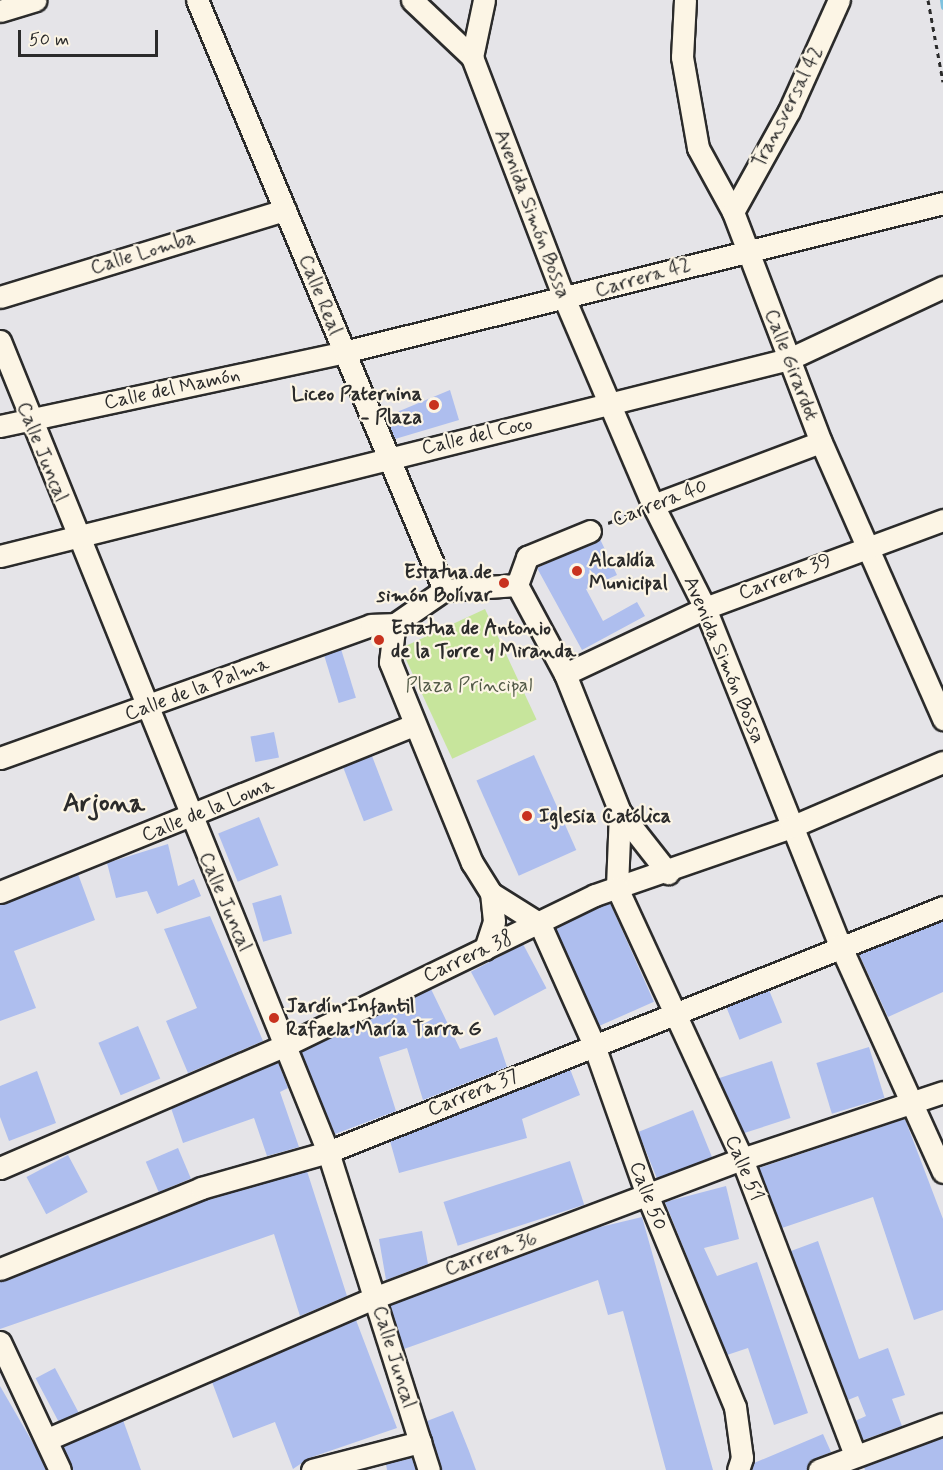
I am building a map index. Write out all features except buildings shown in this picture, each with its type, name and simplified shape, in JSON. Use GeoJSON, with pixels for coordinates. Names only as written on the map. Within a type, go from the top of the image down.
{"type":"FeatureCollection","features":[{"type":"Feature","properties":{"kind":"street"},"geometry":{"type":"LineString","coordinates":[[0,11],[35,0]]}},
{"type":"Feature","properties":{"kind":"street","name":"Calle Real"},"geometry":{"type":"LineString","coordinates":[[197,0],[344,352],[385,457],[444,590]]}},
{"type":"Feature","properties":{"kind":"street","name":"Avenida Simón Bossa"},"geometry":{"type":"LineString","coordinates":[[411,0],[472,57],[565,300],[653,505],[705,608],[840,945],[916,1103],[943,1172]]}},
{"type":"Feature","properties":{"kind":"street"},"geometry":{"type":"LineString","coordinates":[[472,57],[484,0]]}},
{"type":"Feature","properties":{"kind":"street","name":"Calle Girardot"},"geometry":{"type":"LineString","coordinates":[[685,0],[682,57],[698,148],[733,212],[821,442],[868,544],[943,719]]}},
{"type":"Feature","properties":{"kind":"street","name":"Transversal 42"},"geometry":{"type":"LineString","coordinates":[[733,212],[789,111],[839,0]]}},
{"type":"Feature","properties":{"kind":"street","name":"Carrera 42"},"geometry":{"type":"LineString","coordinates":[[344,352],[565,300],[746,249],[943,203]]}},
{"type":"Feature","properties":{"kind":"street","name":"Calle Lomba"},"geometry":{"type":"LineString","coordinates":[[0,297],[285,210]]}},
{"type":"Feature","properties":{"kind":"street","name":"Calle del Coco"},"geometry":{"type":"LineString","coordinates":[[0,556],[385,457],[611,406],[789,359],[943,287]]}},
{"type":"Feature","properties":{"kind":"street","name":"Calle Juncal"},"geometry":{"type":"LineString","coordinates":[[0,341],[28,419],[328,1152],[376,1297],[429,1470]]}},
{"type":"Feature","properties":{"kind":"street","name":"Calle del Mamón"},"geometry":{"type":"LineString","coordinates":[[0,426],[344,352]]}},
{"type":"Feature","properties":{"kind":"street","name":"Carrera 40"},"geometry":{"type":"LineString","coordinates":[[653,505],[821,442]]}},
{"type":"Feature","properties":{"kind":"street","name":"Carrera 39"},"geometry":{"type":"LineString","coordinates":[[566,674],[705,608],[868,544],[943,520]]}},
{"type":"Feature","properties":{"kind":"street","name":"Carrera 40"},"geometry":{"type":"LineString","coordinates":[[517,585],[527,557],[590,531]]}},
{"type":"Feature","properties":{"kind":"street"},"geometry":{"type":"LineString","coordinates":[[485,949],[494,921],[491,893],[468,854],[390,662],[395,624],[444,590],[517,585],[566,674],[620,812],[668,873]]}},
{"type":"Feature","properties":{"kind":"street","name":"Calle de la Palma"},"geometry":{"type":"LineString","coordinates":[[0,758],[147,708],[371,625],[395,624]]}},
{"type":"Feature","properties":{"kind":"street","name":"Calle de la Loma"},"geometry":{"type":"LineString","coordinates":[[0,892],[190,818],[414,725]]}},
{"type":"Feature","properties":{"kind":"street","name":"Carrera 38"},"geometry":{"type":"LineString","coordinates":[[0,1168],[286,1045],[617,888],[668,873],[791,827],[943,762]]}},
{"type":"Feature","properties":{"kind":"street"},"geometry":{"type":"LineString","coordinates":[[617,888],[620,812]]}},
{"type":"Feature","properties":{"kind":"street","name":"Calle 51"},"geometry":{"type":"LineString","coordinates":[[617,888],[673,1014],[742,1159],[855,1455]]}},
{"type":"Feature","properties":{"kind":"street"},"geometry":{"type":"LineString","coordinates":[[491,893],[540,924]]}},
{"type":"Feature","properties":{"kind":"street","name":"Carrera 37"},"geometry":{"type":"LineString","coordinates":[[0,1269],[201,1188],[328,1152],[840,945],[943,907]]}},
{"type":"Feature","properties":{"kind":"street","name":"Calle 50"},"geometry":{"type":"LineString","coordinates":[[540,924],[594,1045],[647,1196],[735,1407],[742,1458],[738,1470]]}},
{"type":"Feature","properties":{"kind":"street","name":"Carrera 36"},"geometry":{"type":"LineString","coordinates":[[48,1439],[376,1297],[742,1159],[916,1103],[943,1092]]}},
{"type":"Feature","properties":{"kind":"street"},"geometry":{"type":"LineString","coordinates":[[0,1342],[48,1439],[60,1470]]}},
{"type":"Feature","properties":{"kind":"street"},"geometry":{"type":"LineString","coordinates":[[819,1470],[943,1424]]}},
{"type":"Feature","properties":{"kind":"street"},"geometry":{"type":"LineString","coordinates":[[312,1470],[420,1442]]}},
{"type":"Feature","properties":{"kind":"path"},"geometry":{"type":"LineString","coordinates":[[927,0],[943,82]]}},
{"type":"Feature","properties":{"kind":"path","name":"Carrera 40"},"geometry":{"type":"LineString","coordinates":[[590,531],[653,505]]}},
{"type":"Feature","properties":{"kind":"green space","name":"Plaza Principal"},"geometry":{"type":"Polygon","coordinates":[[[485,609],[537,720],[452,759],[401,648],[485,609]]]}},
{"type":"Feature","properties":{"kind":"waterway"},"geometry":{"type":"LineString","coordinates":[[942,0],[943,7]]}},
{"type":"Feature","properties":{"kind":"place","name":"Liceo Paternina - Plaza"},"geometry":{"type":"Point","coordinates":[434,405]}},
{"type":"Feature","properties":{"kind":"place","name":"Alcaldía Municipal"},"geometry":{"type":"Point","coordinates":[577,571]}},
{"type":"Feature","properties":{"kind":"place","name":"Estatua de simón Bolívar"},"geometry":{"type":"Point","coordinates":[504,583]}},
{"type":"Feature","properties":{"kind":"place","name":"Estatua de Antonio de la Torre y Miranda"},"geometry":{"type":"Point","coordinates":[379,640]}},
{"type":"Feature","properties":{"kind":"place","name":"Iglesia Católica"},"geometry":{"type":"Point","coordinates":[527,816]}},
{"type":"Feature","properties":{"kind":"place","name":"Jardín Infantil Rafaela María Tarra G"},"geometry":{"type":"Point","coordinates":[274,1018]}},
{"type":"Feature","properties":{"kind":"district","name":"Arjona"},"geometry":{"type":"Point","coordinates":[104,805]}}]}
